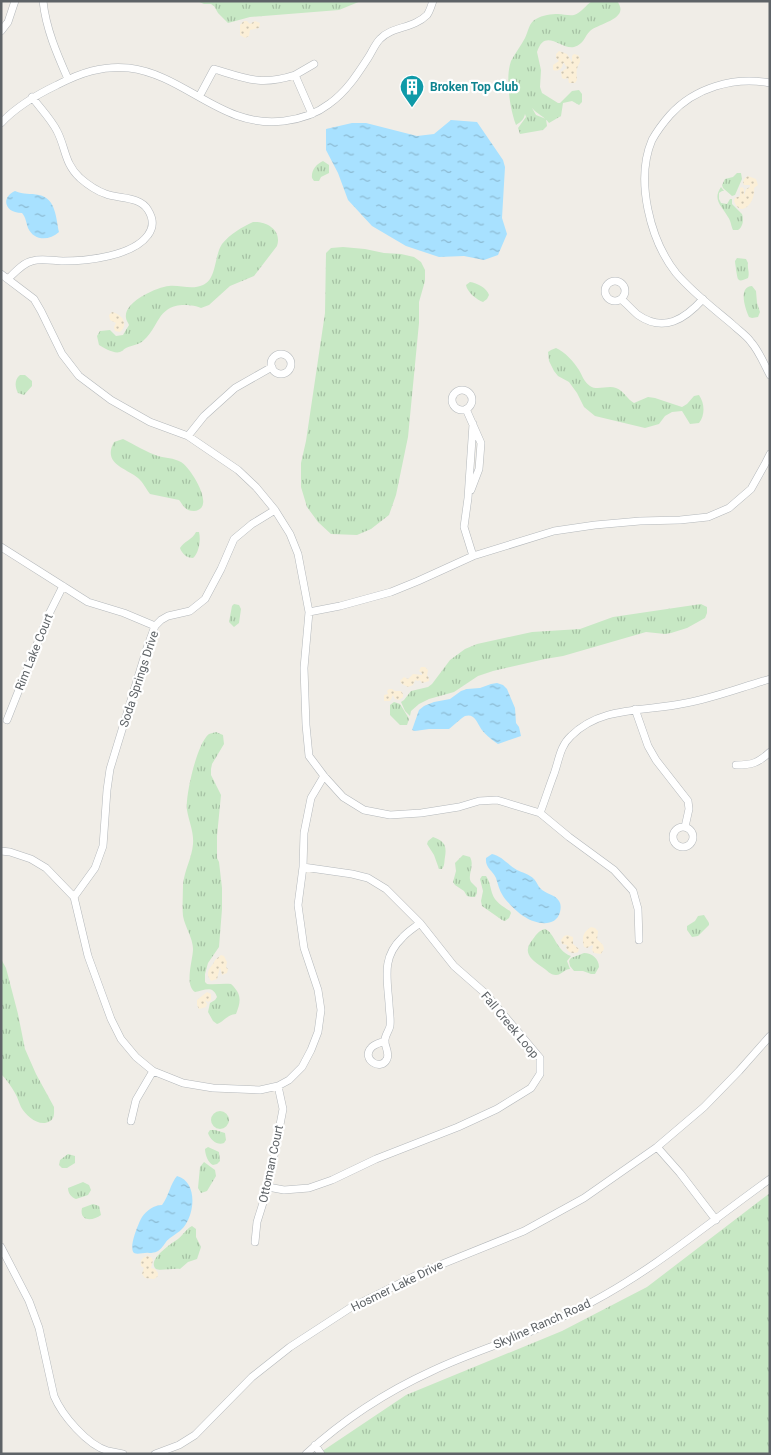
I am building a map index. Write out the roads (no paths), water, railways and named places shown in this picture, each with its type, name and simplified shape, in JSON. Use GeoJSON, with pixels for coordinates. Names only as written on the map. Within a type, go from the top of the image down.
{"type":"FeatureCollection","features":[{"type":"Feature","properties":{"kind":"street"},"geometry":{"type":"LineString","coordinates":[[1,32],[8,22],[15,1]]}},
{"type":"Feature","properties":{"kind":"street"},"geometry":{"type":"LineString","coordinates":[[43,1],[50,35],[68,79]]}},
{"type":"Feature","properties":{"kind":"street"},"geometry":{"type":"LineString","coordinates":[[1,123],[9,114],[32,98],[68,79],[90,70],[115,67],[129,68],[159,76],[238,117],[256,121],[276,122],[295,119],[312,114],[329,104],[348,88],[381,38],[390,32],[416,23],[428,14],[433,1]]}},
{"type":"Feature","properties":{"kind":"street"},"geometry":{"type":"LineString","coordinates":[[199,97],[214,69],[246,79],[265,82],[294,75],[314,64]]}},
{"type":"Feature","properties":{"kind":"street"},"geometry":{"type":"LineString","coordinates":[[294,75],[312,114]]}},
{"type":"Feature","properties":{"kind":"street"},"geometry":{"type":"LineString","coordinates":[[770,82],[741,81],[706,89],[690,97],[675,109],[652,140],[645,182],[646,203],[654,233],[665,257],[676,273],[751,342],[770,375]]}},
{"type":"Feature","properties":{"kind":"street"},"geometry":{"type":"LineString","coordinates":[[8,279],[32,260],[63,261],[116,254],[143,240],[151,230],[152,223],[149,211],[141,203],[104,194],[80,178],[67,159],[58,132],[32,98]]}},
{"type":"Feature","properties":{"kind":"street"},"geometry":{"type":"LineString","coordinates":[[1,274],[34,299],[62,354],[79,376],[111,400],[150,422],[188,436],[238,470],[256,487],[275,510],[290,534],[298,554],[309,612],[304,668],[309,756],[343,797],[364,810],[390,815],[421,813],[480,801],[497,800],[540,813],[614,870],[633,891],[638,909],[639,940]]}},
{"type":"Feature","properties":{"kind":"street"},"geometry":{"type":"LineString","coordinates":[[621,299],[638,314],[650,321],[659,323],[672,322],[681,318],[692,311],[703,299]]}},
{"type":"Feature","properties":{"kind":"street"},"geometry":{"type":"LineString","coordinates":[[188,436],[204,416],[235,388],[272,367]]}},
{"type":"Feature","properties":{"kind":"street"},"geometry":{"type":"LineString","coordinates":[[466,409],[473,424],[464,527],[473,556]]}},
{"type":"Feature","properties":{"kind":"street"},"geometry":{"type":"LineString","coordinates":[[309,612],[340,606],[391,592],[473,556],[554,531],[595,525],[708,517],[730,508],[751,489],[770,454]]}},
{"type":"Feature","properties":{"kind":"street","name":"Soda Springs Drive"},"geometry":{"type":"LineString","coordinates":[[74,897],[95,868],[103,846],[110,769],[155,626],[168,616],[190,611],[205,599],[234,539],[252,524],[275,510]]}},
{"type":"Feature","properties":{"kind":"street"},"geometry":{"type":"LineString","coordinates":[[1,546],[88,602],[155,626]]}},
{"type":"Feature","properties":{"kind":"street","name":"Rim Lake Court"},"geometry":{"type":"LineString","coordinates":[[7,720],[49,614],[63,586]]}},
{"type":"Feature","properties":{"kind":"street"},"geometry":{"type":"LineString","coordinates":[[540,813],[561,750],[570,736],[588,723],[613,712],[687,703],[770,679]]}},
{"type":"Feature","properties":{"kind":"street"},"geometry":{"type":"LineString","coordinates":[[635,709],[648,746],[656,760],[688,801],[689,809],[685,827]]}},
{"type":"Feature","properties":{"kind":"street"},"geometry":{"type":"LineString","coordinates":[[736,765],[749,765],[757,762],[770,752]]}},
{"type":"Feature","properties":{"kind":"street"},"geometry":{"type":"LineString","coordinates":[[1,851],[10,852],[46,868],[74,897],[88,956],[111,1019],[121,1038],[136,1057],[153,1071],[183,1083],[213,1088],[260,1090],[278,1086],[289,1080],[302,1067],[318,1032],[321,1010],[318,990],[304,948],[298,905],[304,867],[304,833],[311,798],[324,776]]}},
{"type":"Feature","properties":{"kind":"street","name":"Fall Creek Loop"},"geometry":{"type":"LineString","coordinates":[[268,1187],[284,1190],[309,1188],[332,1180],[376,1159],[458,1127],[497,1109],[531,1088],[540,1074],[540,1058],[486,994],[454,966],[420,924],[386,889],[368,878],[304,867]]}},
{"type":"Feature","properties":{"kind":"street"},"geometry":{"type":"LineString","coordinates":[[385,1041],[390,1026],[387,965],[390,953],[402,937],[420,924]]}},
{"type":"Feature","properties":{"kind":"street","name":"Hosmer Lake Drive"},"geometry":{"type":"LineString","coordinates":[[155,1454],[179,1445],[194,1435],[260,1371],[290,1347],[350,1308],[426,1271],[524,1231],[584,1198],[657,1147],[704,1107],[770,1036]]}},
{"type":"Feature","properties":{"kind":"street"},"geometry":{"type":"LineString","coordinates":[[131,1121],[136,1100],[153,1071]]}},
{"type":"Feature","properties":{"kind":"street","name":"Ottoman Court"},"geometry":{"type":"LineString","coordinates":[[255,1242],[257,1222],[268,1187],[283,1110],[278,1086]]}},
{"type":"Feature","properties":{"kind":"street"},"geometry":{"type":"LineString","coordinates":[[657,1147],[716,1220]]}},
{"type":"Feature","properties":{"kind":"street","name":"Skyline Ranch Road"},"geometry":{"type":"LineString","coordinates":[[306,1454],[350,1418],[400,1387],[452,1362],[522,1335],[593,1302],[641,1274],[770,1179]]}},
{"type":"Feature","properties":{"kind":"street"},"geometry":{"type":"LineString","coordinates":[[1,1247],[29,1301],[40,1328],[54,1396],[58,1406],[93,1444],[107,1451],[123,1454]]}},
{"type":"Feature","properties":{"kind":"street"},"geometry":{"type":"LineString","coordinates":[[315,1446],[321,1454]]}},
{"type":"Feature","properties":{"kind":"water"},"geometry":{"type":"Polygon","coordinates":[[[451,120],[477,122],[503,160],[505,167],[502,218],[507,234],[498,255],[484,260],[464,256],[439,257],[406,246],[372,226],[348,200],[338,173],[326,150],[326,129],[352,123],[366,123],[417,136],[434,134],[451,120]]]}},
{"type":"Feature","properties":{"kind":"water"},"geometry":{"type":"Polygon","coordinates":[[[15,191],[39,195],[49,200],[56,215],[59,232],[46,238],[34,235],[28,228],[22,213],[11,210],[6,204],[8,197],[15,191]]]}},
{"type":"Feature","properties":{"kind":"water"},"geometry":{"type":"Polygon","coordinates":[[[497,683],[507,689],[515,708],[516,723],[521,736],[498,744],[483,731],[475,718],[468,715],[449,729],[412,730],[419,710],[424,706],[450,699],[467,689],[480,688],[497,683]]]}},
{"type":"Feature","properties":{"kind":"water"},"geometry":{"type":"Polygon","coordinates":[[[492,854],[530,876],[542,890],[553,895],[560,902],[560,912],[554,921],[539,923],[534,921],[519,913],[507,901],[487,864],[486,858],[492,854]]]}},
{"type":"Feature","properties":{"kind":"water"},"geometry":{"type":"Polygon","coordinates":[[[177,1176],[188,1183],[191,1189],[192,1203],[187,1222],[157,1252],[134,1253],[132,1250],[133,1241],[142,1217],[151,1208],[162,1205],[177,1176]]]}},
{"type":"Feature","properties":{"kind":"place","name":"Broken Top Club"},"geometry":{"type":"Point","coordinates":[412,108]}}]}
